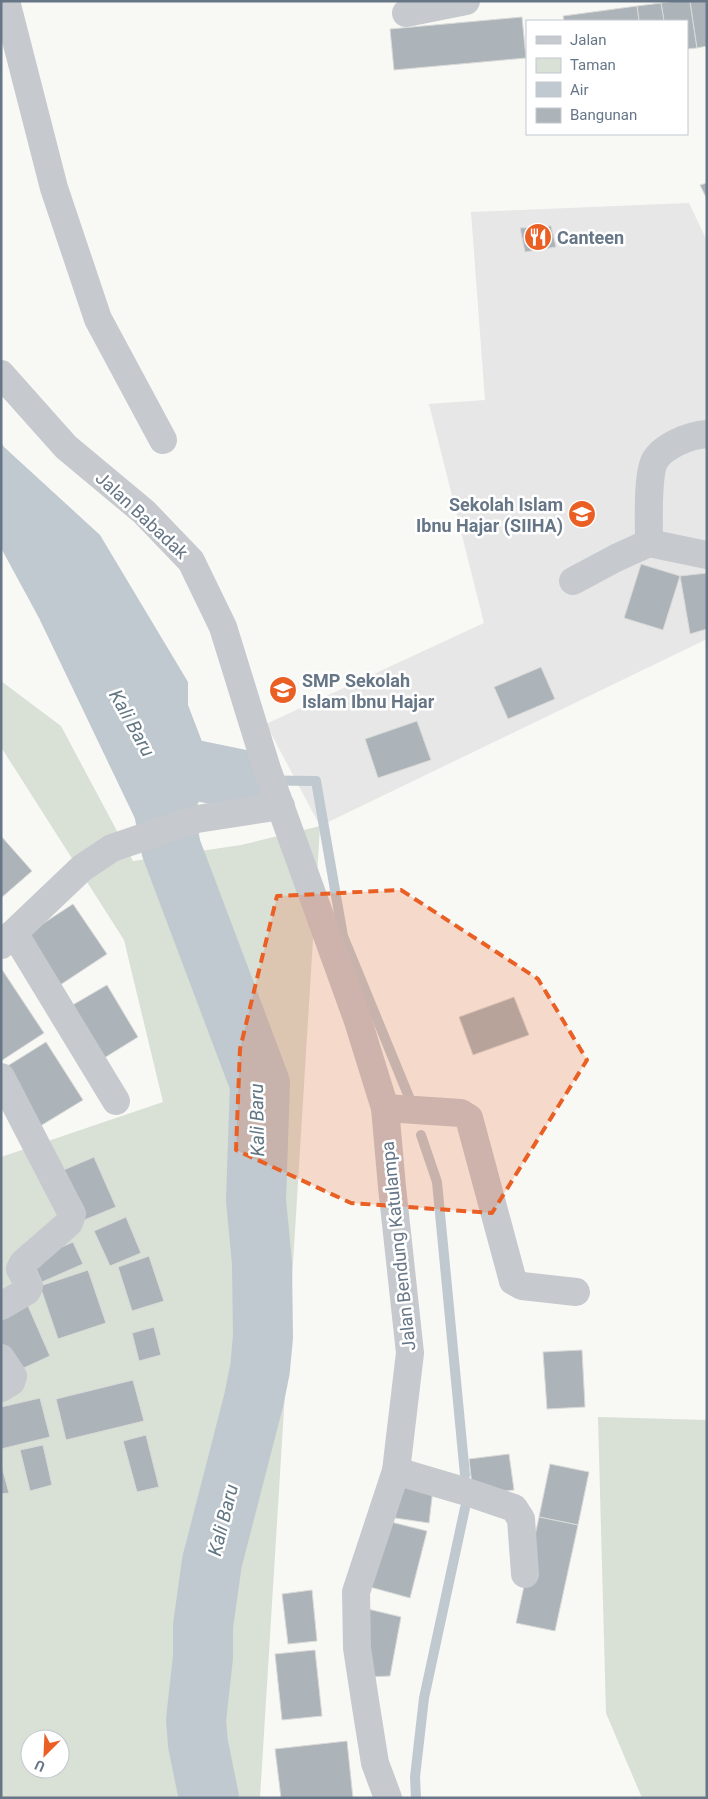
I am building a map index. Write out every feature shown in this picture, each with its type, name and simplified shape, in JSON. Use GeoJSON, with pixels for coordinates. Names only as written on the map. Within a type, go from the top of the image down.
{"type":"FeatureCollection","features":[{"type":"Feature","properties":{"kind":"street"},"geometry":{"type":"LineString","coordinates":[[6,1],[54,188],[98,318],[163,440]]}},
{"type":"Feature","properties":{"kind":"street"},"geometry":{"type":"LineString","coordinates":[[406,13],[466,1]]}},
{"type":"Feature","properties":{"kind":"street","name":"Jalan Babadak"},"geometry":{"type":"LineString","coordinates":[[1,374],[66,447],[144,512],[191,561],[223,627],[275,789]]}},
{"type":"Feature","properties":{"kind":"street"},"geometry":{"type":"LineString","coordinates":[[649,543],[652,470],[655,462],[674,444],[687,438],[707,434]]}},
{"type":"Feature","properties":{"kind":"street"},"geometry":{"type":"LineString","coordinates":[[573,581],[649,543],[707,555]]}},
{"type":"Feature","properties":{"kind":"street"},"geometry":{"type":"LineString","coordinates":[[116,1101],[8,939],[82,868],[112,848],[197,819],[275,789]]}},
{"type":"Feature","properties":{"kind":"street","name":"Jalan Bendung Katulampa"},"geometry":{"type":"LineString","coordinates":[[275,789],[358,1021],[385,1108],[410,1353],[396,1472],[356,1592],[357,1648],[366,1707],[375,1763],[388,1798]]}},
{"type":"Feature","properties":{"kind":"street"},"geometry":{"type":"LineString","coordinates":[[1,1077],[72,1214],[69,1223],[23,1262],[20,1269],[29,1286],[27,1292],[1,1306]]}},
{"type":"Feature","properties":{"kind":"street"},"geometry":{"type":"LineString","coordinates":[[385,1108],[461,1113],[469,1118],[513,1281],[522,1286],[576,1292]]}},
{"type":"Feature","properties":{"kind":"street"},"geometry":{"type":"LineString","coordinates":[[1,1358],[13,1376],[12,1382],[1,1388]]}},
{"type":"Feature","properties":{"kind":"street"},"geometry":{"type":"LineString","coordinates":[[396,1472],[514,1508],[522,1519],[525,1574]]}},
{"type":"Feature","properties":{"kind":"highlighted area"},"geometry":{"type":"Polygon","coordinates":[[[401,890],[538,979],[587,1060],[492,1213],[351,1203],[236,1150],[240,1049],[277,896],[401,890]]]}},
{"type":"Feature","properties":{"kind":"shaded area","name":"Sekolah Islam Ibnu Hajar (SIIHA)"},"geometry":{"type":"Polygon","coordinates":[[[689,203],[707,241],[707,639],[320,826],[266,724],[484,623],[429,404],[485,400],[471,212],[689,203]]]}},
{"type":"Feature","properties":{"kind":"green space"},"geometry":{"type":"Polygon","coordinates":[[[1,681],[61,726],[133,861],[241,845],[320,826],[260,1798],[1,1798],[1,1157],[163,1102],[124,940],[1,747],[1,681]]]}},
{"type":"Feature","properties":{"kind":"green space"},"geometry":{"type":"Polygon","coordinates":[[[598,1417],[707,1420],[707,1798],[642,1798],[606,1713],[598,1417]]]}},
{"type":"Feature","properties":{"kind":"water"},"geometry":{"type":"Polygon","coordinates":[[[1,442],[4,447],[100,535],[188,682],[188,705],[214,773],[194,811],[140,829],[39,618],[1,548],[1,442]]]}},
{"type":"Feature","properties":{"kind":"building"},"geometry":{"type":"Polygon","coordinates":[[[690,1],[697,48],[688,49],[688,20],[664,20],[661,3],[690,1]]]}},
{"type":"Feature","properties":{"kind":"building"},"geometry":{"type":"Polygon","coordinates":[[[690,1],[707,1],[707,46],[697,48],[690,1]]]}},
{"type":"Feature","properties":{"kind":"building"},"geometry":{"type":"Polygon","coordinates":[[[661,3],[664,20],[639,20],[637,6],[661,3]]]}},
{"type":"Feature","properties":{"kind":"building"},"geometry":{"type":"Polygon","coordinates":[[[637,6],[639,20],[564,20],[563,16],[637,6]]]}},
{"type":"Feature","properties":{"kind":"building"},"geometry":{"type":"Polygon","coordinates":[[[522,17],[526,58],[394,70],[390,29],[522,17]]]}},
{"type":"Feature","properties":{"kind":"building"},"geometry":{"type":"Polygon","coordinates":[[[707,183],[707,199],[700,185],[707,183]]]}},
{"type":"Feature","properties":{"kind":"building","name":"Canteen"},"geometry":{"type":"Polygon","coordinates":[[[551,226],[556,247],[525,252],[520,228],[551,226]]]}},
{"type":"Feature","properties":{"kind":"building"},"geometry":{"type":"Polygon","coordinates":[[[641,564],[680,576],[663,630],[624,618],[641,564]]]}},
{"type":"Feature","properties":{"kind":"building"},"geometry":{"type":"Polygon","coordinates":[[[707,573],[707,629],[690,634],[680,576],[707,573]]]}},
{"type":"Feature","properties":{"kind":"building"},"geometry":{"type":"Polygon","coordinates":[[[541,667],[555,699],[508,719],[494,687],[541,667]]]}},
{"type":"Feature","properties":{"kind":"building"},"geometry":{"type":"Polygon","coordinates":[[[417,721],[431,760],[378,778],[365,739],[417,721]]]}},
{"type":"Feature","properties":{"kind":"building"},"geometry":{"type":"Polygon","coordinates":[[[1,836],[32,871],[1,898],[1,836]]]}},
{"type":"Feature","properties":{"kind":"building"},"geometry":{"type":"Polygon","coordinates":[[[73,904],[107,954],[54,989],[21,938],[73,904]]]}},
{"type":"Feature","properties":{"kind":"building"},"geometry":{"type":"Polygon","coordinates":[[[1,968],[44,1033],[1,1061],[1,968]]]}},
{"type":"Feature","properties":{"kind":"building"},"geometry":{"type":"Polygon","coordinates":[[[107,985],[138,1037],[96,1063],[64,1010],[107,985]]]}},
{"type":"Feature","properties":{"kind":"building"},"geometry":{"type":"Polygon","coordinates":[[[514,997],[529,1035],[473,1055],[459,1017],[514,997]]]}},
{"type":"Feature","properties":{"kind":"building"},"geometry":{"type":"Polygon","coordinates":[[[46,1042],[83,1100],[37,1128],[1,1070],[46,1042]]]}},
{"type":"Feature","properties":{"kind":"building"},"geometry":{"type":"Polygon","coordinates":[[[94,1157],[116,1207],[82,1221],[61,1171],[94,1157]]]}},
{"type":"Feature","properties":{"kind":"building"},"geometry":{"type":"Polygon","coordinates":[[[126,1217],[141,1253],[110,1266],[94,1231],[126,1217]]]}},
{"type":"Feature","properties":{"kind":"building"},"geometry":{"type":"Polygon","coordinates":[[[73,1242],[83,1264],[42,1282],[32,1260],[73,1242]]]}},
{"type":"Feature","properties":{"kind":"building"},"geometry":{"type":"Polygon","coordinates":[[[149,1256],[164,1301],[132,1311],[118,1267],[149,1256]]]}},
{"type":"Feature","properties":{"kind":"building"},"geometry":{"type":"Polygon","coordinates":[[[88,1270],[106,1323],[58,1339],[40,1286],[88,1270]]]}},
{"type":"Feature","properties":{"kind":"building"},"geometry":{"type":"Polygon","coordinates":[[[25,1299],[50,1356],[15,1372],[1,1350],[1,1312],[25,1299]]]}},
{"type":"Feature","properties":{"kind":"building"},"geometry":{"type":"Polygon","coordinates":[[[154,1327],[161,1355],[139,1361],[132,1333],[154,1327]]]}},
{"type":"Feature","properties":{"kind":"building"},"geometry":{"type":"Polygon","coordinates":[[[582,1350],[585,1407],[547,1409],[543,1352],[582,1350]]]}},
{"type":"Feature","properties":{"kind":"building"},"geometry":{"type":"Polygon","coordinates":[[[133,1380],[144,1421],[66,1440],[56,1399],[133,1380]]]}},
{"type":"Feature","properties":{"kind":"building"},"geometry":{"type":"Polygon","coordinates":[[[40,1398],[50,1437],[1,1449],[1,1407],[40,1398]]]}},
{"type":"Feature","properties":{"kind":"building"},"geometry":{"type":"Polygon","coordinates":[[[146,1435],[159,1487],[137,1492],[123,1441],[146,1435]]]}},
{"type":"Feature","properties":{"kind":"building"},"geometry":{"type":"Polygon","coordinates":[[[43,1445],[52,1485],[30,1491],[20,1450],[43,1445]]]}},
{"type":"Feature","properties":{"kind":"building"},"geometry":{"type":"Polygon","coordinates":[[[509,1454],[514,1490],[473,1494],[469,1459],[509,1454]]]}},
{"type":"Feature","properties":{"kind":"building"},"geometry":{"type":"Polygon","coordinates":[[[1,1464],[9,1493],[1,1494],[1,1464]]]}},
{"type":"Feature","properties":{"kind":"building"},"geometry":{"type":"Polygon","coordinates":[[[550,1464],[589,1472],[578,1525],[539,1517],[550,1464]]]}},
{"type":"Feature","properties":{"kind":"building"},"geometry":{"type":"Polygon","coordinates":[[[401,1481],[433,1489],[429,1523],[395,1518],[401,1481]]]}},
{"type":"Feature","properties":{"kind":"building"},"geometry":{"type":"Polygon","coordinates":[[[539,1517],[578,1525],[555,1631],[516,1623],[539,1517]]]}},
{"type":"Feature","properties":{"kind":"building"},"geometry":{"type":"Polygon","coordinates":[[[387,1521],[427,1531],[410,1598],[370,1587],[387,1521]]]}},
{"type":"Feature","properties":{"kind":"building"},"geometry":{"type":"Polygon","coordinates":[[[312,1590],[317,1641],[288,1644],[282,1594],[312,1590]]]}},
{"type":"Feature","properties":{"kind":"building"},"geometry":{"type":"Polygon","coordinates":[[[368,1609],[401,1617],[390,1676],[367,1677],[368,1609]]]}},
{"type":"Feature","properties":{"kind":"building"},"geometry":{"type":"Polygon","coordinates":[[[315,1650],[322,1716],[282,1720],[275,1654],[315,1650]]]}},
{"type":"Feature","properties":{"kind":"building"},"geometry":{"type":"Polygon","coordinates":[[[347,1741],[353,1798],[281,1798],[275,1749],[347,1741]]]}},
{"type":"Feature","properties":{"kind":"waterway"},"geometry":{"type":"LineString","coordinates":[[155,762],[243,780]]}},
{"type":"Feature","properties":{"kind":"waterway","name":"Kali Baru"},"geometry":{"type":"LineString","coordinates":[[155,763],[171,848],[260,1084],[256,1200],[262,1263],[263,1337],[260,1369],[254,1399],[212,1562],[203,1626],[203,1657],[196,1720],[198,1744],[209,1798]]}},
{"type":"Feature","properties":{"kind":"waterway"},"geometry":{"type":"LineString","coordinates":[[243,780],[316,781],[343,936],[409,1097]]}},
{"type":"Feature","properties":{"kind":"waterway"},"geometry":{"type":"LineString","coordinates":[[421,1135],[437,1182],[465,1475]]}},
{"type":"Feature","properties":{"kind":"waterway"},"geometry":{"type":"LineString","coordinates":[[416,1798],[415,1777],[424,1698],[465,1508]]}},
{"type":"Feature","properties":{"kind":"place","name":"Canteen"},"geometry":{"type":"Point","coordinates":[538,237]}},
{"type":"Feature","properties":{"kind":"place","name":"Sekolah Islam Ibnu Hajar (SIIHA)"},"geometry":{"type":"Point","coordinates":[582,514]}},
{"type":"Feature","properties":{"kind":"place","name":"SMP Sekolah Islam Ibnu Hajar"},"geometry":{"type":"Point","coordinates":[283,690]}}]}
